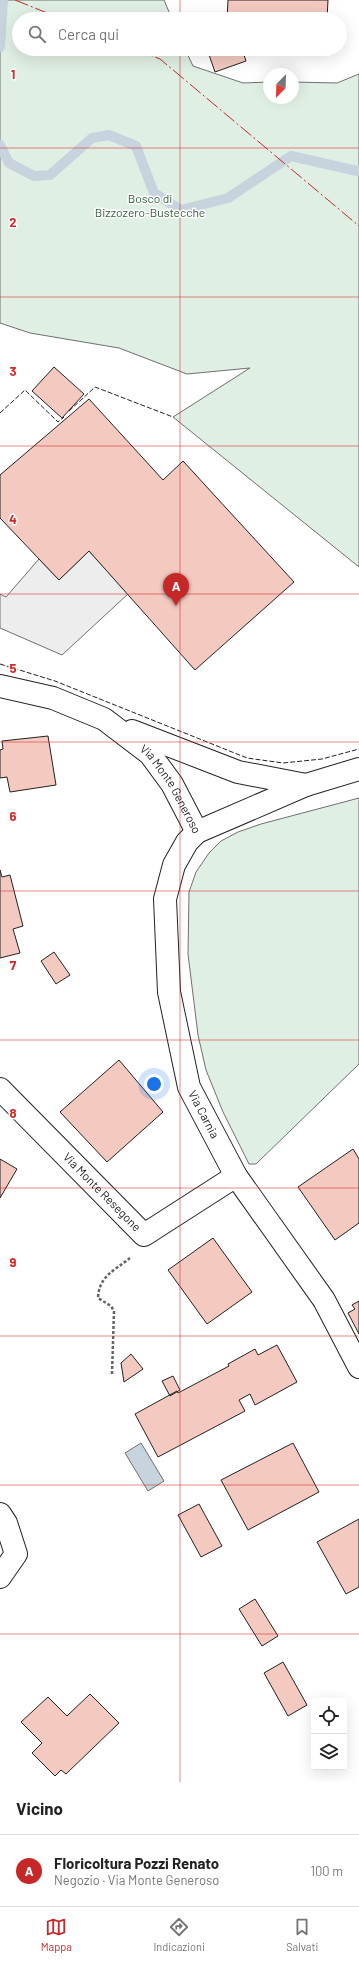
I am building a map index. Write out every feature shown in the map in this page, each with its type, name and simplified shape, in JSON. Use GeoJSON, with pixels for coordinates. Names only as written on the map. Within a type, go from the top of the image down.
{"type":"FeatureCollection","features":[{"type":"Feature","properties":{"kind":"street","name":"Via Monte Generoso"},"geometry":{"type":"LineString","coordinates":[[0,686],[53,698],[238,772],[306,785]]}},
{"type":"Feature","properties":{"kind":"street","name":"Via Monte Generoso"},"geometry":{"type":"LineString","coordinates":[[104,719],[150,754],[172,784],[197,832],[306,785],[359,769]]}},
{"type":"Feature","properties":{"kind":"street","name":"Via Carnia"},"geometry":{"type":"LineString","coordinates":[[197,832],[187,842],[174,865],[165,899],[169,992],[189,1087],[236,1176],[324,1300],[359,1366]]}},
{"type":"Feature","properties":{"kind":"street","name":"Via Monte Resegone"},"geometry":{"type":"LineString","coordinates":[[0,1090],[144,1235],[236,1176]]}},
{"type":"Feature","properties":{"kind":"street"},"geometry":{"type":"LineString","coordinates":[[0,1514],[6,1523],[16,1554],[0,1577]]}},
{"type":"Feature","properties":{"kind":"path"},"geometry":{"type":"LineString","coordinates":[[112,1374],[114,1311],[111,1306],[98,1298],[98,1290],[102,1280],[135,1254],[144,1235]]}},
{"type":"Feature","properties":{"kind":"green space","name":"Bosco di Bizzozero-Bustecche"},"geometry":{"type":"Polygon","coordinates":[[[0,0],[164,0],[169,12],[12,12],[12,56],[188,56],[193,66],[243,83],[263,82],[263,104],[299,104],[299,82],[337,83],[359,74],[359,567],[173,417],[250,368],[187,374],[119,348],[30,333],[0,323],[0,0]]]}},
{"type":"Feature","properties":{"kind":"green space"},"geometry":{"type":"Polygon","coordinates":[[[359,798],[359,1064],[256,1164],[249,1164],[223,1112],[206,1070],[198,1035],[188,954],[189,892],[196,872],[209,853],[221,841],[238,832],[261,824],[359,798]]]}},
{"type":"Feature","properties":{"kind":"shaded area"},"geometry":{"type":"Polygon","coordinates":[[[89,551],[128,594],[62,655],[0,628],[0,594],[6,597],[39,559],[59,580],[89,551]]]}},
{"type":"Feature","properties":{"kind":"shaded area"},"geometry":{"type":"Polygon","coordinates":[[[141,1443],[164,1481],[148,1491],[125,1453],[141,1443]]]}},
{"type":"Feature","properties":{"kind":"building"},"geometry":{"type":"Polygon","coordinates":[[[228,0],[328,0],[327,12],[227,12],[228,0]]]}},
{"type":"Feature","properties":{"kind":"building"},"geometry":{"type":"Polygon","coordinates":[[[209,56],[244,56],[246,61],[215,72],[209,56]]]}},
{"type":"Feature","properties":{"kind":"building"},"geometry":{"type":"Polygon","coordinates":[[[54,367],[84,394],[62,418],[32,391],[54,367]]]}},
{"type":"Feature","properties":{"kind":"building"},"geometry":{"type":"Polygon","coordinates":[[[89,399],[163,480],[183,461],[294,582],[195,670],[89,551],[59,580],[0,518],[0,475],[89,399]]]}},
{"type":"Feature","properties":{"kind":"building"},"geometry":{"type":"Polygon","coordinates":[[[48,736],[56,785],[10,792],[7,777],[0,778],[0,750],[3,749],[2,741],[48,736]]]}},
{"type":"Feature","properties":{"kind":"building"},"geometry":{"type":"Polygon","coordinates":[[[0,870],[2,877],[10,875],[23,926],[13,929],[20,953],[0,958],[0,870]]]}},
{"type":"Feature","properties":{"kind":"building"},"geometry":{"type":"Polygon","coordinates":[[[54,952],[70,975],[56,984],[41,961],[54,952]]]}},
{"type":"Feature","properties":{"kind":"building"},"geometry":{"type":"Polygon","coordinates":[[[119,1060],[163,1112],[107,1162],[60,1112],[119,1060]]]}},
{"type":"Feature","properties":{"kind":"building"},"geometry":{"type":"Polygon","coordinates":[[[353,1149],[359,1159],[359,1223],[335,1240],[298,1187],[353,1149]]]}},
{"type":"Feature","properties":{"kind":"building"},"geometry":{"type":"Polygon","coordinates":[[[0,1159],[17,1169],[0,1198],[0,1159]]]}},
{"type":"Feature","properties":{"kind":"building"},"geometry":{"type":"Polygon","coordinates":[[[213,1238],[252,1292],[207,1324],[168,1270],[213,1238]]]}},
{"type":"Feature","properties":{"kind":"building"},"geometry":{"type":"Polygon","coordinates":[[[359,1301],[359,1334],[348,1313],[355,1309],[352,1305],[359,1301]]]}},
{"type":"Feature","properties":{"kind":"building"},"geometry":{"type":"Polygon","coordinates":[[[277,1345],[297,1382],[255,1405],[250,1394],[239,1400],[245,1411],[158,1457],[135,1414],[177,1391],[178,1393],[229,1366],[228,1364],[255,1349],[258,1355],[277,1345]]]}},
{"type":"Feature","properties":{"kind":"building"},"geometry":{"type":"Polygon","coordinates":[[[131,1354],[143,1369],[124,1382],[121,1363],[131,1354]]]}},
{"type":"Feature","properties":{"kind":"building"},"geometry":{"type":"Polygon","coordinates":[[[173,1376],[180,1390],[170,1396],[162,1381],[173,1376]]]}},
{"type":"Feature","properties":{"kind":"building"},"geometry":{"type":"Polygon","coordinates":[[[293,1443],[319,1492],[248,1530],[221,1480],[293,1443]]]}},
{"type":"Feature","properties":{"kind":"building"},"geometry":{"type":"Polygon","coordinates":[[[199,1504],[222,1546],[201,1557],[178,1515],[199,1504]]]}},
{"type":"Feature","properties":{"kind":"building"},"geometry":{"type":"Polygon","coordinates":[[[359,1519],[359,1587],[346,1594],[317,1542],[359,1519]]]}},
{"type":"Feature","properties":{"kind":"building"},"geometry":{"type":"Polygon","coordinates":[[[255,1599],[278,1636],[262,1646],[239,1609],[255,1599]]]}},
{"type":"Feature","properties":{"kind":"building"},"geometry":{"type":"Polygon","coordinates":[[[283,1662],[307,1705],[288,1716],[264,1673],[283,1662]]]}},
{"type":"Feature","properties":{"kind":"building"},"geometry":{"type":"Polygon","coordinates":[[[90,1694],[119,1723],[66,1774],[61,1770],[55,1776],[32,1753],[42,1743],[21,1722],[48,1697],[67,1716],[90,1694]]]}},
{"type":"Feature","properties":{"kind":"waterway"},"geometry":{"type":"LineString","coordinates":[[0,47],[3,0]]}},
{"type":"Feature","properties":{"kind":"waterway"},"geometry":{"type":"LineString","coordinates":[[0,145],[9,163],[34,176],[50,175],[92,138],[109,135],[136,146],[154,193],[181,210],[228,198],[291,156],[357,171],[359,170]]}},
{"type":"Feature","properties":{"kind":"fence"},"geometry":{"type":"LineString","coordinates":[[69,411],[95,387],[173,417]]}},
{"type":"Feature","properties":{"kind":"fence"},"geometry":{"type":"LineString","coordinates":[[0,413],[25,390],[58,422],[64,417]]}},
{"type":"Feature","properties":{"kind":"fence"},"geometry":{"type":"LineString","coordinates":[[0,664],[55,681],[247,758],[283,763],[322,759],[359,749]]}},
{"type":"Feature","properties":{"kind":"power"},"geometry":{"type":"LineString","coordinates":[[15,0],[45,12]]}},
{"type":"Feature","properties":{"kind":"power"},"geometry":{"type":"LineString","coordinates":[[152,56],[160,59],[359,226]]}},
{"type":"Feature","properties":{"kind":"place","name":"Floricoltura Pozzi Renato"},"geometry":{"type":"Point","coordinates":[176,606]}}]}
